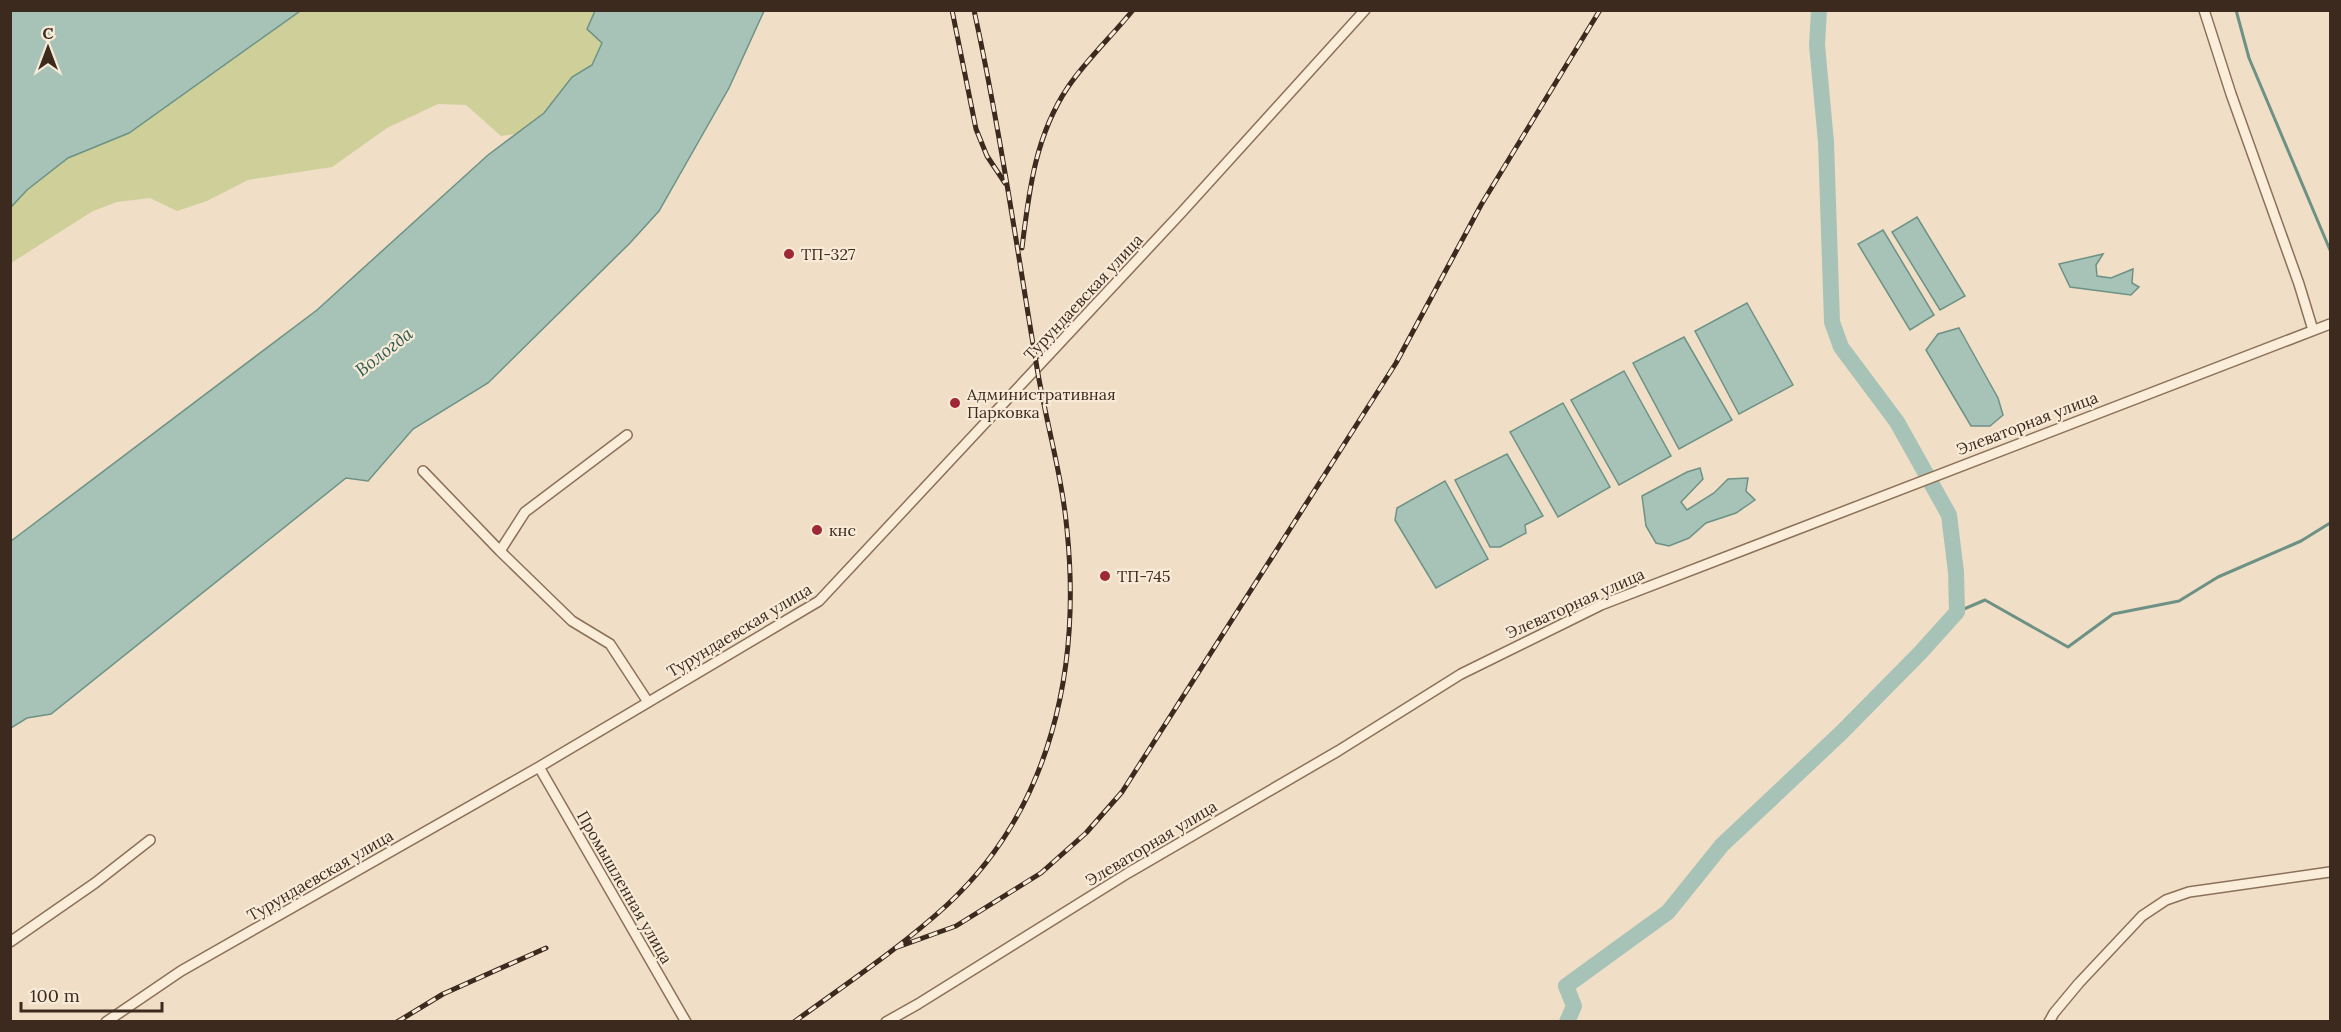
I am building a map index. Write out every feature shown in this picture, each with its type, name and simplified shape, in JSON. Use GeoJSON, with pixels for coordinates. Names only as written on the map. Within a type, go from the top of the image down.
{"type":"FeatureCollection","features":[{"type":"Feature","properties":{"kind":"street","name":"Турундаевская улица"},"geometry":{"type":"LineString","coordinates":[[106,1022],[182,971],[539,767],[819,601],[1182,212],[1365,10]]}},
{"type":"Feature","properties":{"kind":"street"},"geometry":{"type":"LineString","coordinates":[[2204,10],[2313,330]]}},
{"type":"Feature","properties":{"kind":"street","name":"Элеваторная улица"},"geometry":{"type":"LineString","coordinates":[[886,1022],[1128,873],[1338,751],[1461,674],[1601,604],[2331,324]]}},
{"type":"Feature","properties":{"kind":"street"},"geometry":{"type":"LineString","coordinates":[[500,551],[525,512],[627,435]]}},
{"type":"Feature","properties":{"kind":"street"},"geometry":{"type":"LineString","coordinates":[[423,471],[572,621],[610,644],[648,702]]}},
{"type":"Feature","properties":{"kind":"street","name":"Промышленная улица"},"geometry":{"type":"LineString","coordinates":[[539,767],[686,1022]]}},
{"type":"Feature","properties":{"kind":"street"},"geometry":{"type":"LineString","coordinates":[[10,942],[95,883],[150,840]]}},
{"type":"Feature","properties":{"kind":"street"},"geometry":{"type":"LineString","coordinates":[[2049,1022],[2054,1012],[2079,983],[2142,916],[2166,900],[2189,892],[2331,872]]}},
{"type":"Feature","properties":{"kind":"green space"},"geometry":{"type":"Polygon","coordinates":[[[300,11],[595,11],[587,29],[602,43],[592,65],[572,77],[544,113],[516,134],[501,136],[466,105],[438,104],[387,128],[332,167],[248,180],[207,201],[177,211],[150,198],[117,202],[93,211],[11,263],[11,207],[27,190],[68,158],[129,133],[300,11]]]}},
{"type":"Feature","properties":{"kind":"water"},"geometry":{"type":"Polygon","coordinates":[[[11,10],[300,11],[129,133],[68,158],[27,190],[11,207],[11,10]]]}},
{"type":"Feature","properties":{"kind":"water","name":"Вологда"},"geometry":{"type":"Polygon","coordinates":[[[595,11],[764,11],[729,88],[659,211],[630,243],[488,383],[413,429],[368,481],[346,478],[51,714],[27,718],[11,728],[11,541],[317,310],[488,155],[544,113],[572,77],[592,65],[602,43],[587,29],[595,11]]]}},
{"type":"Feature","properties":{"kind":"water"},"geometry":{"type":"Polygon","coordinates":[[[1917,217],[1965,296],[1940,310],[1892,232],[1917,217]]]}},
{"type":"Feature","properties":{"kind":"water"},"geometry":{"type":"Polygon","coordinates":[[[1883,230],[1934,315],[1910,330],[1858,244],[1883,230]]]}},
{"type":"Feature","properties":{"kind":"water"},"geometry":{"type":"Polygon","coordinates":[[[2103,254],[2096,265],[2097,276],[2111,278],[2133,269],[2132,283],[2139,287],[2131,295],[2070,287],[2059,264],[2103,254]]]}},
{"type":"Feature","properties":{"kind":"water"},"geometry":{"type":"Polygon","coordinates":[[[1747,303],[1793,385],[1739,414],[1695,331],[1747,303]]]}},
{"type":"Feature","properties":{"kind":"water"},"geometry":{"type":"Polygon","coordinates":[[[1959,328],[1998,398],[2003,415],[1990,426],[1971,426],[1926,350],[1938,334],[1959,328]]]}},
{"type":"Feature","properties":{"kind":"water"},"geometry":{"type":"Polygon","coordinates":[[[1684,337],[1732,420],[1679,449],[1633,363],[1684,337]]]}},
{"type":"Feature","properties":{"kind":"water"},"geometry":{"type":"Polygon","coordinates":[[[1624,371],[1671,456],[1619,485],[1571,400],[1624,371]]]}},
{"type":"Feature","properties":{"kind":"water"},"geometry":{"type":"Polygon","coordinates":[[[1563,403],[1610,487],[1558,517],[1510,432],[1563,403]]]}},
{"type":"Feature","properties":{"kind":"water"},"geometry":{"type":"Polygon","coordinates":[[[1507,454],[1543,516],[1525,525],[1526,533],[1500,547],[1490,547],[1455,480],[1507,454]]]}},
{"type":"Feature","properties":{"kind":"water"},"geometry":{"type":"Polygon","coordinates":[[[1700,468],[1703,479],[1681,502],[1687,510],[1714,493],[1728,479],[1748,478],[1746,491],[1755,500],[1736,513],[1706,523],[1689,538],[1669,546],[1656,543],[1646,526],[1642,496],[1687,472],[1700,468]]]}},
{"type":"Feature","properties":{"kind":"water"},"geometry":{"type":"Polygon","coordinates":[[[1445,481],[1488,559],[1436,588],[1395,520],[1397,508],[1445,481]]]}},
{"type":"Feature","properties":{"kind":"waterway"},"geometry":{"type":"LineString","coordinates":[[1567,1022],[1574,1006],[1566,986],[1668,912],[1722,845],[1841,733],[1957,612],[1956,572],[1949,515],[1897,422],[1841,347],[1832,322],[1826,142],[1817,45],[1819,10]]}},
{"type":"Feature","properties":{"kind":"waterway"},"geometry":{"type":"LineString","coordinates":[[2236,10],[2249,58],[2330,250]]}},
{"type":"Feature","properties":{"kind":"waterway"},"geometry":{"type":"LineString","coordinates":[[1957,612],[1985,600],[2068,647],[2113,614],[2179,601],[2218,577],[2301,541],[2330,523]]}},
{"type":"Feature","properties":{"kind":"railway"},"geometry":{"type":"LineString","coordinates":[[952,10],[976,129],[987,156],[1005,183]]}},
{"type":"Feature","properties":{"kind":"railway"},"geometry":{"type":"LineString","coordinates":[[794,1022],[911,936],[947,905],[983,867],[1012,825],[1035,780],[1052,732],[1063,683],[1069,633],[1070,581],[1065,509],[1037,368],[1000,144],[974,10]]}},
{"type":"Feature","properties":{"kind":"railway"},"geometry":{"type":"LineString","coordinates":[[1022,248],[1035,164],[1048,125],[1075,77],[1133,10]]}},
{"type":"Feature","properties":{"kind":"railway"},"geometry":{"type":"LineString","coordinates":[[895,948],[956,926],[1041,873],[1086,833],[1122,792],[1396,363],[1481,205],[1600,10]]}},
{"type":"Feature","properties":{"kind":"railway"},"geometry":{"type":"LineString","coordinates":[[397,1022],[443,994],[546,948]]}},
{"type":"Feature","properties":{"kind":"place","name":"ТП-327"},"geometry":{"type":"Point","coordinates":[789,254]}},
{"type":"Feature","properties":{"kind":"place","name":"Административная Парковка"},"geometry":{"type":"Point","coordinates":[955,403]}},
{"type":"Feature","properties":{"kind":"place","name":"кнс"},"geometry":{"type":"Point","coordinates":[817,530]}},
{"type":"Feature","properties":{"kind":"place","name":"ТП-745"},"geometry":{"type":"Point","coordinates":[1105,576]}}]}
